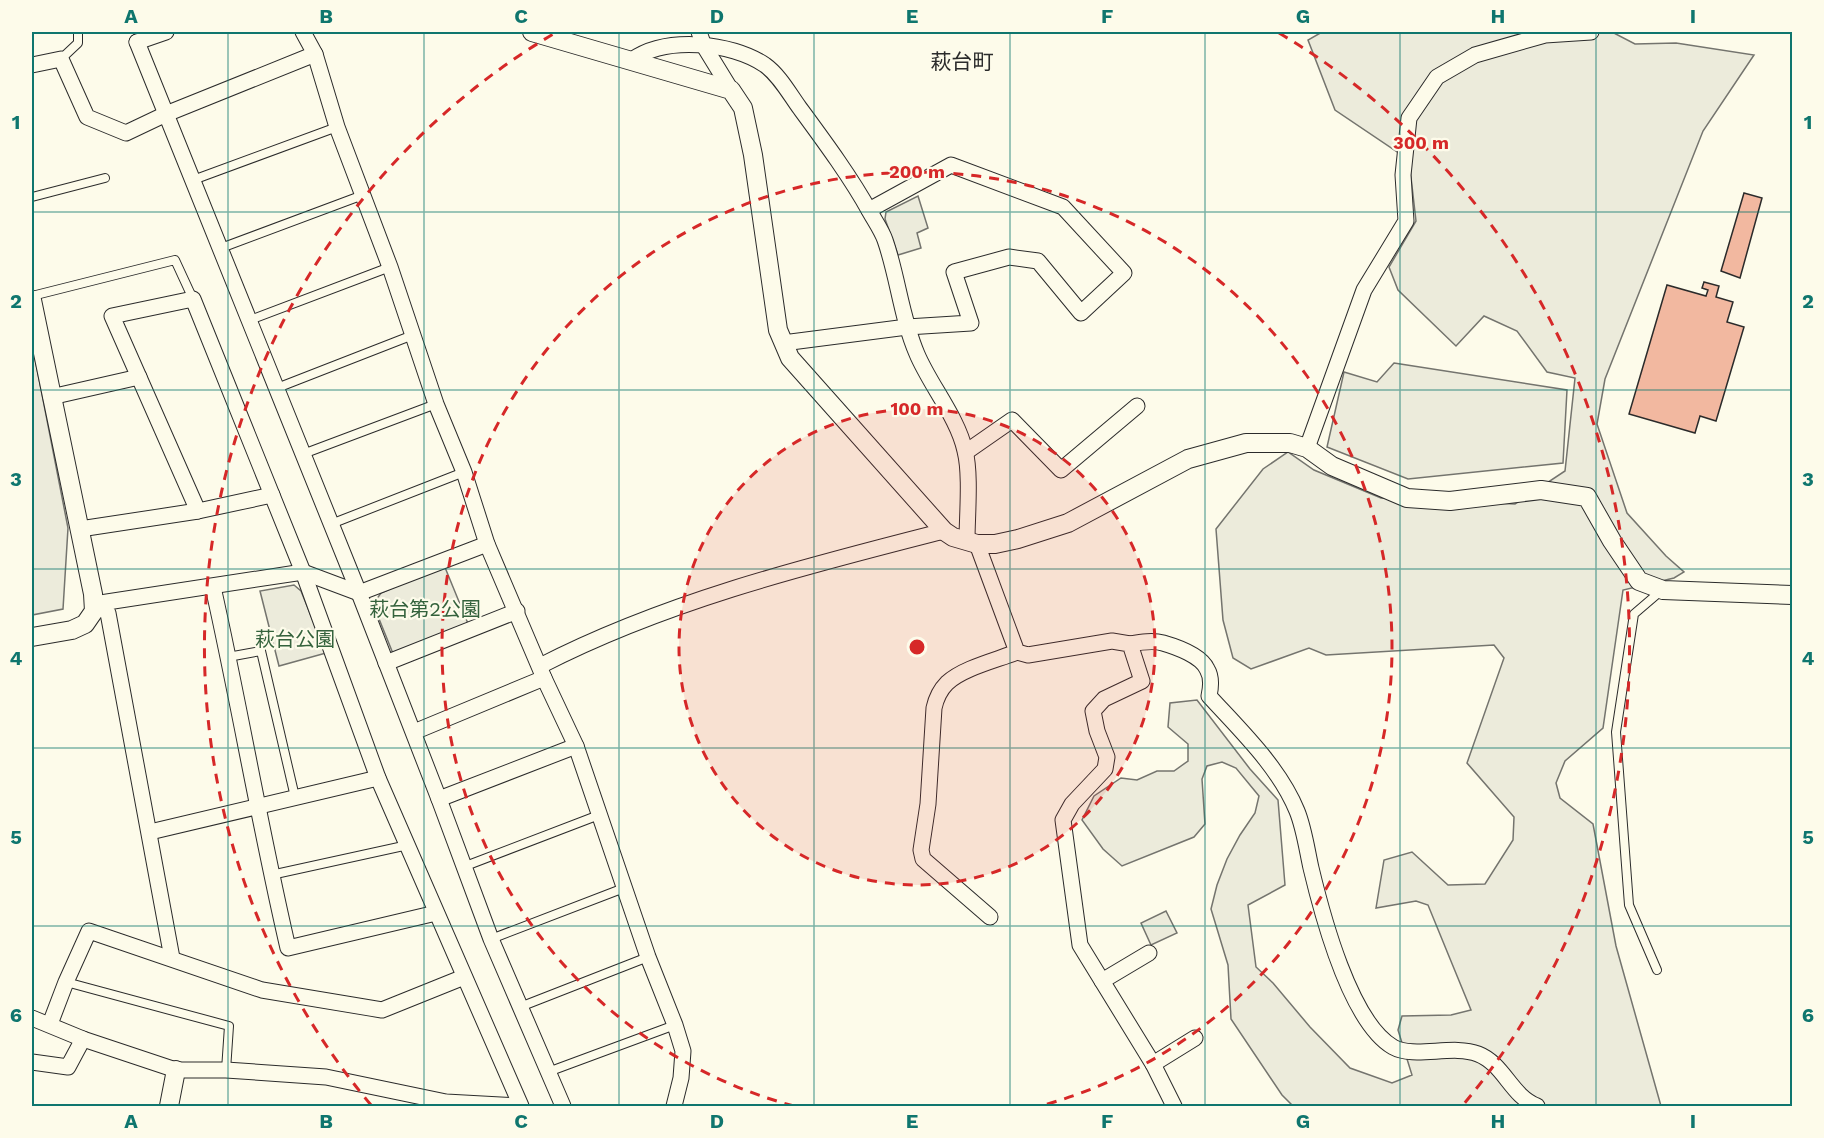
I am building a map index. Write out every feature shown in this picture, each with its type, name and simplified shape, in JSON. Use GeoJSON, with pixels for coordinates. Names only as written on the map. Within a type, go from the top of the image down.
{"type":"FeatureCollection","features":[{"type":"Feature","properties":{"kind":"street"},"geometry":{"type":"LineString","coordinates":[[166,32],[141,37],[166,114],[414,732],[491,939],[563,1107]]}},
{"type":"Feature","properties":{"kind":"street"},"geometry":{"type":"LineString","coordinates":[[303,32],[315,54],[337,127],[390,267],[436,404],[464,472],[487,544],[576,746],[648,957],[675,1025],[683,1051],[681,1078],[674,1106]]}},
{"type":"Feature","properties":{"kind":"street"},"geometry":{"type":"LineString","coordinates":[[532,32],[731,90]]}},
{"type":"Feature","properties":{"kind":"street"},"geometry":{"type":"LineString","coordinates":[[699,32],[705,46],[743,108],[753,155],[778,330],[790,358],[944,531],[972,543],[995,544],[1018,539],[1068,523],[1188,459],[1246,444],[1290,443],[1307,448],[1332,466],[1407,498],[1450,501],[1541,490],[1587,497],[1612,541],[1639,581],[1663,590],[1792,595]]}},
{"type":"Feature","properties":{"kind":"street"},"geometry":{"type":"LineString","coordinates":[[1307,448],[1364,290],[1406,221],[1403,175],[1409,118],[1437,77],[1475,55],[1545,35],[1591,32]]}},
{"type":"Feature","properties":{"kind":"street"},"geometry":{"type":"LineString","coordinates":[[632,60],[644,51],[661,46],[689,45],[729,49],[767,66],[805,115],[869,210],[885,239],[907,327],[917,354],[961,437],[966,452],[972,543],[1017,652]]}},
{"type":"Feature","properties":{"kind":"street"},"geometry":{"type":"LineString","coordinates":[[32,65],[61,59],[87,117],[126,133],[166,114],[315,54]]}},
{"type":"Feature","properties":{"kind":"street"},"geometry":{"type":"LineString","coordinates":[[783,343],[907,327],[971,322],[954,272],[1009,256],[1038,261],[1081,313],[1125,273],[1063,207],[951,165],[869,210]]}},
{"type":"Feature","properties":{"kind":"street"},"geometry":{"type":"LineString","coordinates":[[32,298],[94,604],[94,611],[86,624],[72,630],[32,637]]}},
{"type":"Feature","properties":{"kind":"street"},"geometry":{"type":"LineString","coordinates":[[32,1018],[83,1039],[176,1070],[226,1070],[326,1077],[448,1104],[520,1107],[378,778],[303,572],[193,299],[112,316],[198,511]]}},
{"type":"Feature","properties":{"kind":"street"},"geometry":{"type":"LineString","coordinates":[[51,397],[139,377]]}},
{"type":"Feature","properties":{"kind":"street"},"geometry":{"type":"LineString","coordinates":[[966,452],[1012,420],[1061,470],[1137,406]]}},
{"type":"Feature","properties":{"kind":"street"},"geometry":{"type":"LineString","coordinates":[[80,529],[198,511],[272,495]]}},
{"type":"Feature","properties":{"kind":"street"},"geometry":{"type":"LineString","coordinates":[[414,732],[542,672],[586,642],[674,609],[823,562],[944,531]]}},
{"type":"Feature","properties":{"kind":"street"},"geometry":{"type":"LineString","coordinates":[[94,604],[303,572],[359,593],[487,544]]}},
{"type":"Feature","properties":{"kind":"street"},"geometry":{"type":"LineString","coordinates":[[213,587],[288,948],[436,913]]}},
{"type":"Feature","properties":{"kind":"street"},"geometry":{"type":"LineString","coordinates":[[94,604],[108,613],[172,958]]}},
{"type":"Feature","properties":{"kind":"street"},"geometry":{"type":"LineString","coordinates":[[386,663],[517,611]]}},
{"type":"Feature","properties":{"kind":"street"},"geometry":{"type":"LineString","coordinates":[[990,917],[923,859],[921,850],[928,804],[934,708],[938,696],[946,684],[956,677],[1017,652],[1028,655],[1112,640],[1130,644],[1162,643],[1201,660],[1208,670],[1211,684],[1209,696],[1242,732],[1285,786],[1298,813],[1314,882],[1340,968],[1364,1016],[1393,1047],[1416,1052],[1452,1050],[1476,1053],[1495,1064],[1508,1083],[1526,1102],[1538,1107]]}},
{"type":"Feature","properties":{"kind":"street"},"geometry":{"type":"LineString","coordinates":[[1130,644],[1142,681],[1104,699],[1093,711],[1107,757],[1105,769],[1072,804],[1063,820],[1080,945],[1153,1064],[1174,1107]]}},
{"type":"Feature","properties":{"kind":"street"},"geometry":{"type":"LineString","coordinates":[[439,799],[576,746]]}},
{"type":"Feature","properties":{"kind":"street"},"geometry":{"type":"LineString","coordinates":[[150,832],[378,778]]}},
{"type":"Feature","properties":{"kind":"street"},"geometry":{"type":"LineString","coordinates":[[50,1024],[89,931],[262,990],[382,1010],[464,977]]}},
{"type":"Feature","properties":{"kind":"street"},"geometry":{"type":"LineString","coordinates":[[1102,981],[1149,952]]}},
{"type":"Feature","properties":{"kind":"street"},"geometry":{"type":"LineString","coordinates":[[1153,1064],[1195,1038]]}},
{"type":"Feature","properties":{"kind":"street"},"geometry":{"type":"LineString","coordinates":[[32,1062],[68,1067],[83,1039]]}},
{"type":"Feature","properties":{"kind":"street"},"geometry":{"type":"LineString","coordinates":[[169,1107],[176,1070]]}},
{"type":"Feature","properties":{"kind":"lane"},"geometry":{"type":"LineString","coordinates":[[61,59],[78,43],[78,32]]}},
{"type":"Feature","properties":{"kind":"lane"},"geometry":{"type":"LineString","coordinates":[[193,180],[337,127]]}},
{"type":"Feature","properties":{"kind":"lane"},"geometry":{"type":"LineString","coordinates":[[32,197],[105,178]]}},
{"type":"Feature","properties":{"kind":"lane"},"geometry":{"type":"LineString","coordinates":[[221,248],[364,195]]}},
{"type":"Feature","properties":{"kind":"lane"},"geometry":{"type":"LineString","coordinates":[[32,298],[175,260],[193,299]]}},
{"type":"Feature","properties":{"kind":"lane"},"geometry":{"type":"LineString","coordinates":[[250,320],[390,267]]}},
{"type":"Feature","properties":{"kind":"lane"},"geometry":{"type":"LineString","coordinates":[[277,388],[413,335]]}},
{"type":"Feature","properties":{"kind":"lane"},"geometry":{"type":"LineString","coordinates":[[303,454],[436,404]]}},
{"type":"Feature","properties":{"kind":"lane"},"geometry":{"type":"LineString","coordinates":[[331,524],[464,472]]}},
{"type":"Feature","properties":{"kind":"lane"},"geometry":{"type":"LineString","coordinates":[[1657,970],[1629,905],[1616,732],[1634,614],[1663,590]]}},
{"type":"Feature","properties":{"kind":"lane"},"geometry":{"type":"LineString","coordinates":[[228,657],[261,651],[296,797]]}},
{"type":"Feature","properties":{"kind":"lane"},"geometry":{"type":"LineString","coordinates":[[463,867],[600,815]]}},
{"type":"Feature","properties":{"kind":"lane"},"geometry":{"type":"LineString","coordinates":[[271,875],[408,845]]}},
{"type":"Feature","properties":{"kind":"lane"},"geometry":{"type":"LineString","coordinates":[[491,939],[624,888]]}},
{"type":"Feature","properties":{"kind":"lane"},"geometry":{"type":"LineString","coordinates":[[520,1007],[648,957]]}},
{"type":"Feature","properties":{"kind":"lane"},"geometry":{"type":"LineString","coordinates":[[66,982],[229,1026],[226,1070]]}},
{"type":"Feature","properties":{"kind":"lane"},"geometry":{"type":"LineString","coordinates":[[548,1072],[675,1025]]}},
{"type":"Feature","properties":{"kind":"green space"},"geometry":{"type":"Polygon","coordinates":[[[1322,32],[1612,32],[1635,44],[1676,43],[1754,55],[1703,131],[1605,379],[1597,424],[1627,513],[1666,556],[1684,572],[1674,578],[1623,590],[1603,728],[1565,761],[1556,783],[1560,798],[1593,824],[1616,946],[1661,1106],[1293,1106],[1282,1095],[1231,1019],[1228,965],[1211,909],[1227,859],[1255,813],[1259,796],[1236,768],[1222,762],[1207,766],[1202,779],[1205,824],[1194,837],[1122,866],[1103,849],[1082,820],[1094,796],[1121,778],[1137,780],[1157,771],[1174,771],[1188,761],[1188,744],[1168,727],[1170,703],[1197,700],[1250,769],[1278,800],[1285,885],[1248,905],[1256,967],[1350,1068],[1392,1083],[1412,1075],[1398,1030],[1402,1016],[1451,1015],[1471,1010],[1428,905],[1416,901],[1376,908],[1384,860],[1412,852],[1448,885],[1485,884],[1513,840],[1514,817],[1467,763],[1504,658],[1494,645],[1326,655],[1309,648],[1251,669],[1233,658],[1223,620],[1216,529],[1263,469],[1288,452],[1314,470],[1381,498],[1515,504],[1565,471],[1575,378],[1547,372],[1517,331],[1484,316],[1456,346],[1398,290],[1389,267],[1416,221],[1409,160],[1335,110],[1308,40],[1322,32]]]}},
{"type":"Feature","properties":{"kind":"green space"},"geometry":{"type":"Polygon","coordinates":[[[918,196],[928,228],[917,233],[921,248],[898,255],[885,219],[886,212],[918,196]]]}},
{"type":"Feature","properties":{"kind":"green space"},"geometry":{"type":"Polygon","coordinates":[[[32,343],[68,528],[63,609],[32,615],[32,343]]]}},
{"type":"Feature","properties":{"kind":"green space"},"geometry":{"type":"Polygon","coordinates":[[[1394,363],[1567,390],[1563,463],[1408,479],[1327,447],[1344,372],[1377,382],[1394,363]]]}},
{"type":"Feature","properties":{"kind":"green space","name":"萩台第2公園"},"geometry":{"type":"Polygon","coordinates":[[[444,565],[469,626],[394,656],[373,604],[381,593],[444,565]]]}},
{"type":"Feature","properties":{"kind":"green space","name":"萩台公園"},"geometry":{"type":"Polygon","coordinates":[[[294,585],[301,591],[326,653],[279,666],[260,591],[294,585]]]}},
{"type":"Feature","properties":{"kind":"green space"},"geometry":{"type":"Polygon","coordinates":[[[1166,911],[1177,933],[1151,945],[1141,923],[1166,911]]]}},
{"type":"Feature","properties":{"kind":"building"},"geometry":{"type":"Polygon","coordinates":[[[1744,193],[1762,198],[1740,278],[1721,271],[1744,193]]]}},
{"type":"Feature","properties":{"kind":"building"},"geometry":{"type":"Polygon","coordinates":[[[1704,282],[1719,286],[1716,297],[1733,302],[1727,322],[1744,327],[1716,421],[1700,416],[1695,433],[1629,414],[1667,285],[1706,296],[1708,290],[1702,288],[1704,282]]]}},
{"type":"Feature","properties":{"kind":"district","name":"萩台町"},"geometry":{"type":"Point","coordinates":[962,62]}}]}
